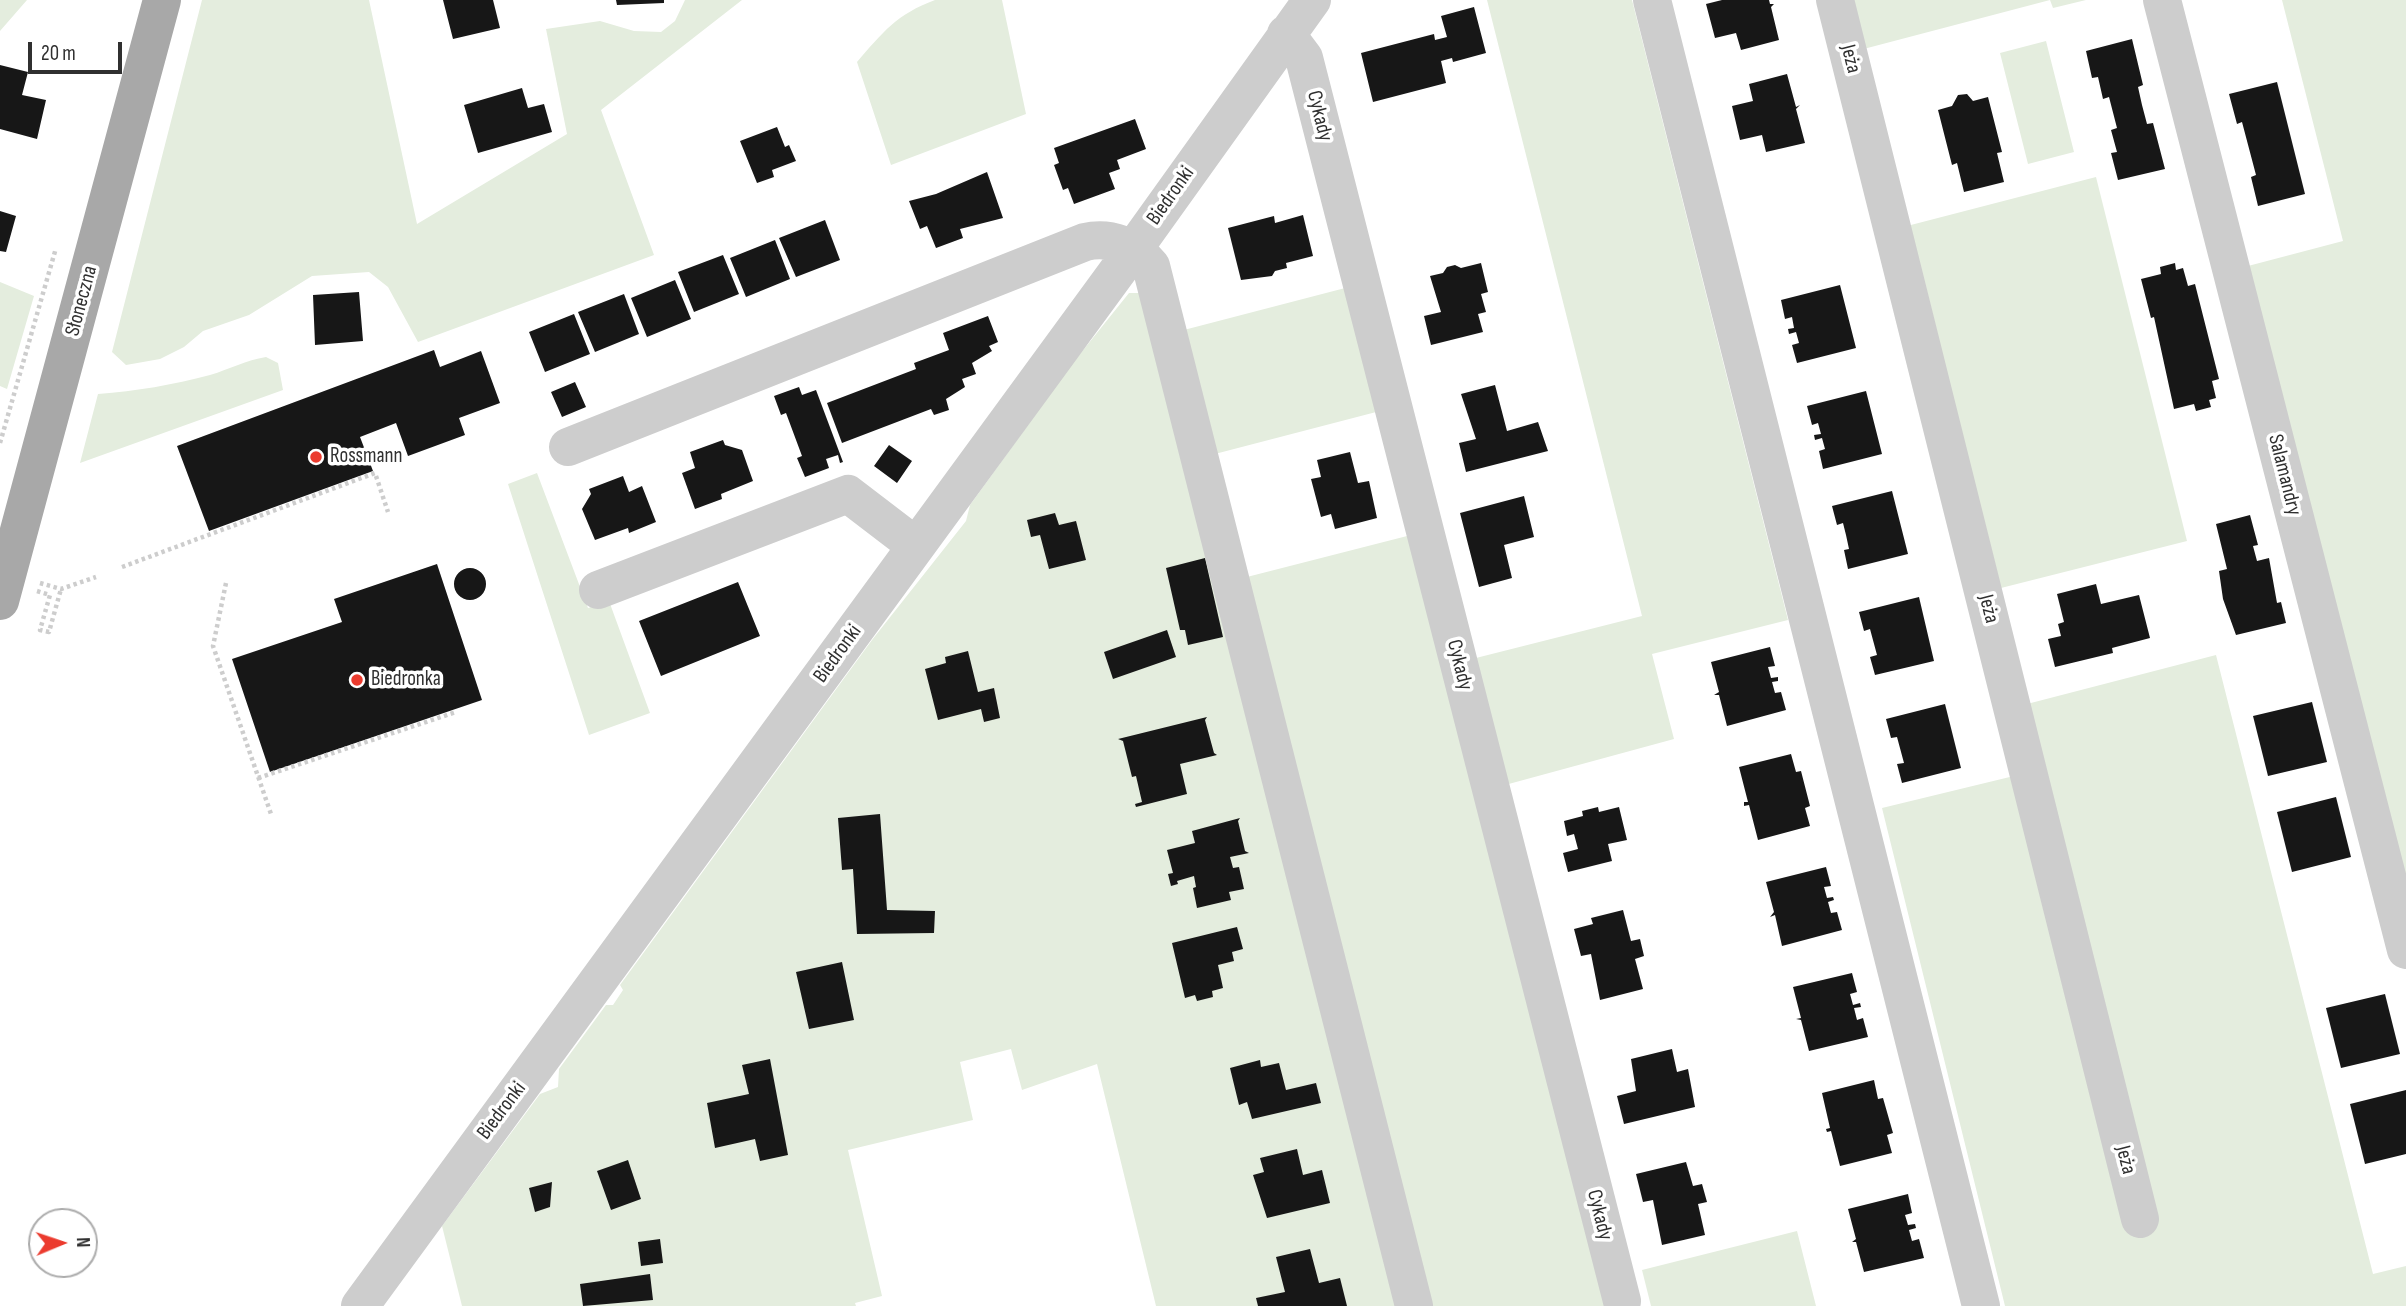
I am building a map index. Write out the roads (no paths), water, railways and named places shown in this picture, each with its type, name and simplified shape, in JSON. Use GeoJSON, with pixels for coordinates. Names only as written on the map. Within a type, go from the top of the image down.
{"type":"FeatureCollection","features":[{"type":"Feature","properties":{"kind":"main road","name":"Słoneczna"},"geometry":{"type":"LineString","coordinates":[[0,601],[162,0]]}},
{"type":"Feature","properties":{"kind":"street","name":"Biedronki"},"geometry":{"type":"LineString","coordinates":[[360,1306],[1133,250],[1312,0]]}},
{"type":"Feature","properties":{"kind":"street"},"geometry":{"type":"LineString","coordinates":[[1652,0],[1981,1306]]}},
{"type":"Feature","properties":{"kind":"street","name":"Jeża"},"geometry":{"type":"LineString","coordinates":[[1835,0],[2140,1219]]}},
{"type":"Feature","properties":{"kind":"street","name":"Salamandry"},"geometry":{"type":"LineString","coordinates":[[2162,0],[2406,950]]}},
{"type":"Feature","properties":{"kind":"street","name":"Cykady"},"geometry":{"type":"LineString","coordinates":[[1286,34],[1304,58],[1622,1301]]}},
{"type":"Feature","properties":{"kind":"street"},"geometry":{"type":"LineString","coordinates":[[568,447],[1085,242],[1108,239],[1133,250],[1151,266],[1414,1306]]}},
{"type":"Feature","properties":{"kind":"street"},"geometry":{"type":"LineString","coordinates":[[598,590],[848,495],[916,546]]}},
{"type":"Feature","properties":{"kind":"place","name":"Rossmann"},"geometry":{"type":"Point","coordinates":[316,457]}},
{"type":"Feature","properties":{"kind":"place","name":"Biedronka"},"geometry":{"type":"Point","coordinates":[357,680]}}]}
